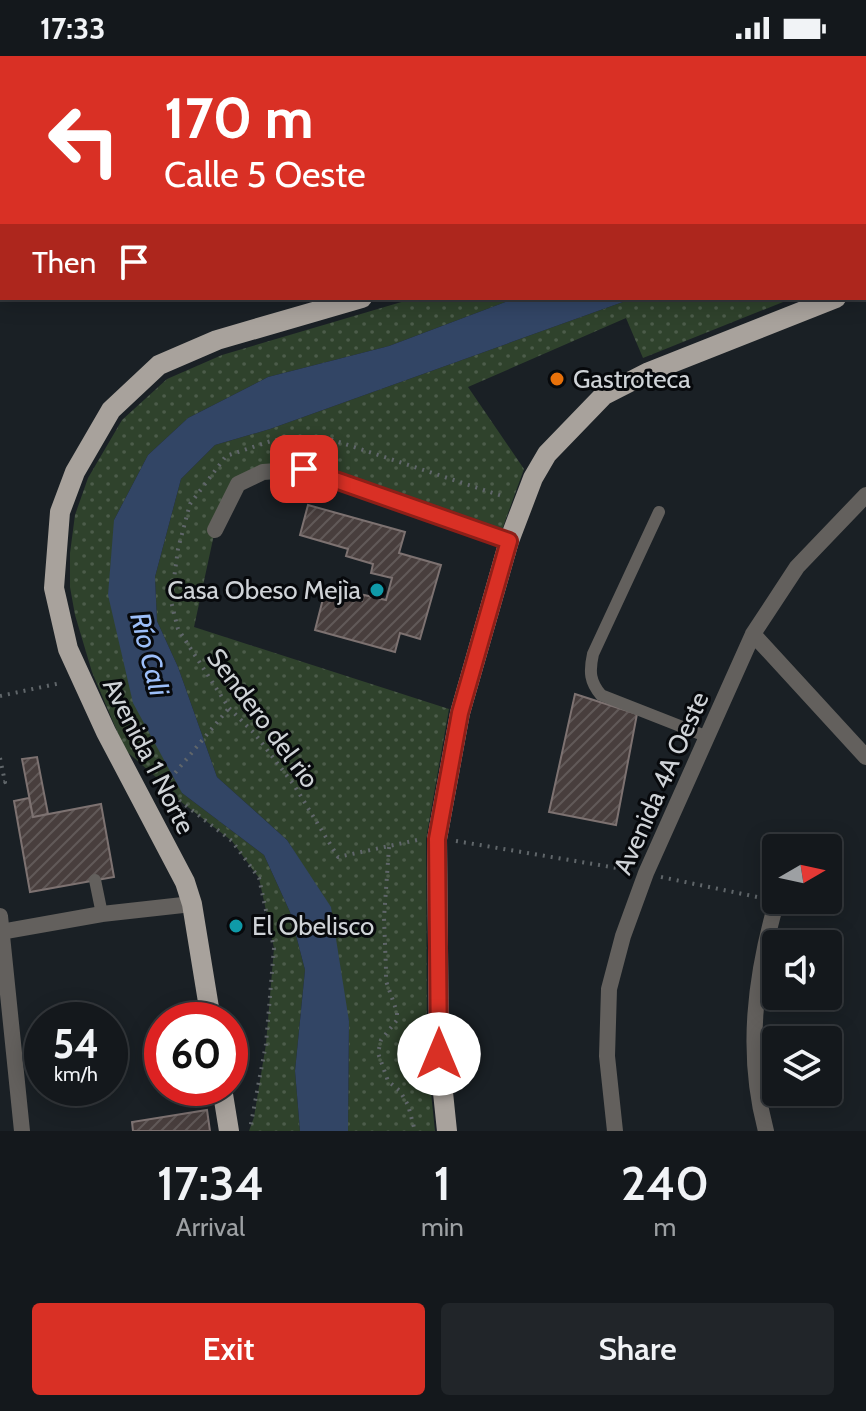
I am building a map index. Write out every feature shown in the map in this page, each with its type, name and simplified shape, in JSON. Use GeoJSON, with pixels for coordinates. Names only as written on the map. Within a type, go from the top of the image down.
{"type":"FeatureCollection","features":[{"type":"Feature","properties":{"kind":"main road","name":"Avenida 1 Norte"},"geometry":{"type":"LineString","coordinates":[[208,1002],[192,904],[185,882],[106,732],[68,649],[54,588],[60,512],[75,472],[111,410],[159,365],[217,340],[355,300]]}},
{"type":"Feature","properties":{"kind":"main road"},"geometry":{"type":"LineString","coordinates":[[447,1131],[439,1054],[437,839],[460,713],[509,541],[533,478],[547,454],[604,395],[649,372],[831,300]]}},
{"type":"Feature","properties":{"kind":"main road"},"geometry":{"type":"LineString","coordinates":[[225,1106],[229,1131]]}},
{"type":"Feature","properties":{"kind":"street"},"geometry":{"type":"LineString","coordinates":[[215,530],[238,484],[263,472],[304,469],[509,541]]}},
{"type":"Feature","properties":{"kind":"street","name":"Avenida 4A Oeste"},"geometry":{"type":"LineString","coordinates":[[615,1131],[607,1056],[609,989],[623,936],[646,873],[753,634],[797,567],[866,495]]}},
{"type":"Feature","properties":{"kind":"street"},"geometry":{"type":"LineString","coordinates":[[753,634],[866,757]]}},
{"type":"Feature","properties":{"kind":"street"},"geometry":{"type":"LineString","coordinates":[[22,1131],[1,926],[192,904]]}},
{"type":"Feature","properties":{"kind":"street"},"geometry":{"type":"LineString","coordinates":[[766,1131],[755,1064],[754,1015],[759,971],[773,914]]}},
{"type":"Feature","properties":{"kind":"lane"},"geometry":{"type":"LineString","coordinates":[[659,512],[593,654],[590,670],[592,684],[601,695],[708,737]]}},
{"type":"Feature","properties":{"kind":"lane"},"geometry":{"type":"LineString","coordinates":[[95,880],[102,914]]}},
{"type":"Feature","properties":{"kind":"path","name":"Sendero del rio"},"geometry":{"type":"LineString","coordinates":[[389,847],[338,857],[294,785],[255,734],[229,708],[178,629],[171,601],[178,549],[190,504],[226,456],[274,440],[327,438],[511,499]]}},
{"type":"Feature","properties":{"kind":"path"},"geometry":{"type":"LineString","coordinates":[[0,696],[68,682]]}},
{"type":"Feature","properties":{"kind":"path"},"geometry":{"type":"LineString","coordinates":[[165,785],[229,708]]}},
{"type":"Feature","properties":{"kind":"path"},"geometry":{"type":"LineString","coordinates":[[0,758],[5,782],[0,783]]}},
{"type":"Feature","properties":{"kind":"path"},"geometry":{"type":"LineString","coordinates":[[145,767],[180,801],[232,841],[259,878],[274,948],[266,1044],[249,1131]]}},
{"type":"Feature","properties":{"kind":"path"},"geometry":{"type":"LineString","coordinates":[[415,1131],[408,1105],[400,1091],[388,1081],[378,1053],[381,1040],[397,1020],[386,981],[384,918],[389,847],[426,839]]}},
{"type":"Feature","properties":{"kind":"path"},"geometry":{"type":"LineString","coordinates":[[452,840],[535,854]]}},
{"type":"Feature","properties":{"kind":"green space"},"geometry":{"type":"Polygon","coordinates":[[[408,300],[511,300],[389,346],[268,377],[188,418],[148,455],[114,520],[182,793],[264,855],[290,912],[305,970],[295,1071],[300,1131],[249,1131],[266,1044],[274,948],[259,878],[232,841],[180,801],[125,750],[92,672],[70,587],[75,515],[88,478],[122,420],[167,379],[222,355],[408,300]]]}},
{"type":"Feature","properties":{"kind":"green space"},"geometry":{"type":"Polygon","coordinates":[[[628,300],[788,300],[643,358],[626,318],[468,387],[524,469],[499,538],[304,469],[238,484],[215,530],[194,627],[449,709],[426,839],[427,1054],[435,1131],[348,1131],[349,1021],[307,873],[287,840],[217,777],[178,667],[157,621],[155,577],[181,479],[215,445],[270,429],[628,300]]]}},
{"type":"Feature","properties":{"kind":"water","name":"Río Cali"},"geometry":{"type":"Polygon","coordinates":[[[511,300],[628,300],[270,429],[215,445],[181,479],[155,577],[157,621],[178,667],[217,777],[287,840],[331,907],[349,1021],[348,1131],[300,1131],[295,1071],[305,970],[290,912],[264,855],[182,793],[133,703],[108,595],[114,520],[148,455],[188,418],[268,377],[389,346],[511,300]]]}},
{"type":"Feature","properties":{"kind":"building"},"geometry":{"type":"Polygon","coordinates":[[[308,505],[405,532],[399,553],[441,565],[420,639],[400,633],[395,652],[315,630],[325,591],[362,601],[364,595],[386,600],[392,578],[371,573],[373,564],[346,556],[348,549],[300,535],[308,505]]]}},
{"type":"Feature","properties":{"kind":"building"},"geometry":{"type":"Polygon","coordinates":[[[575,694],[637,714],[616,825],[549,812],[575,694]]]}},
{"type":"Feature","properties":{"kind":"building"},"geometry":{"type":"Polygon","coordinates":[[[37,757],[48,814],[33,817],[22,759],[37,757]]]}},
{"type":"Feature","properties":{"kind":"building"},"geometry":{"type":"Polygon","coordinates":[[[29,798],[33,817],[101,804],[114,877],[30,892],[14,801],[29,798]]]}},
{"type":"Feature","properties":{"kind":"building"},"geometry":{"type":"Polygon","coordinates":[[[207,1110],[210,1131],[133,1131],[132,1122],[207,1110]]]}},
{"type":"Feature","properties":{"kind":"place","name":"Gastroteca"},"geometry":{"type":"Point","coordinates":[557,379]}},
{"type":"Feature","properties":{"kind":"place","name":"Casa Obeso Mejìa"},"geometry":{"type":"Point","coordinates":[377,590]}},
{"type":"Feature","properties":{"kind":"place","name":"El Obelisco"},"geometry":{"type":"Point","coordinates":[236,926]}},
{"type":"Feature","properties":{"kind":"route"},"geometry":{"type":"LineString","coordinates":[[304,469],[509,541],[460,713],[437,839],[439,1054]]}}]}
